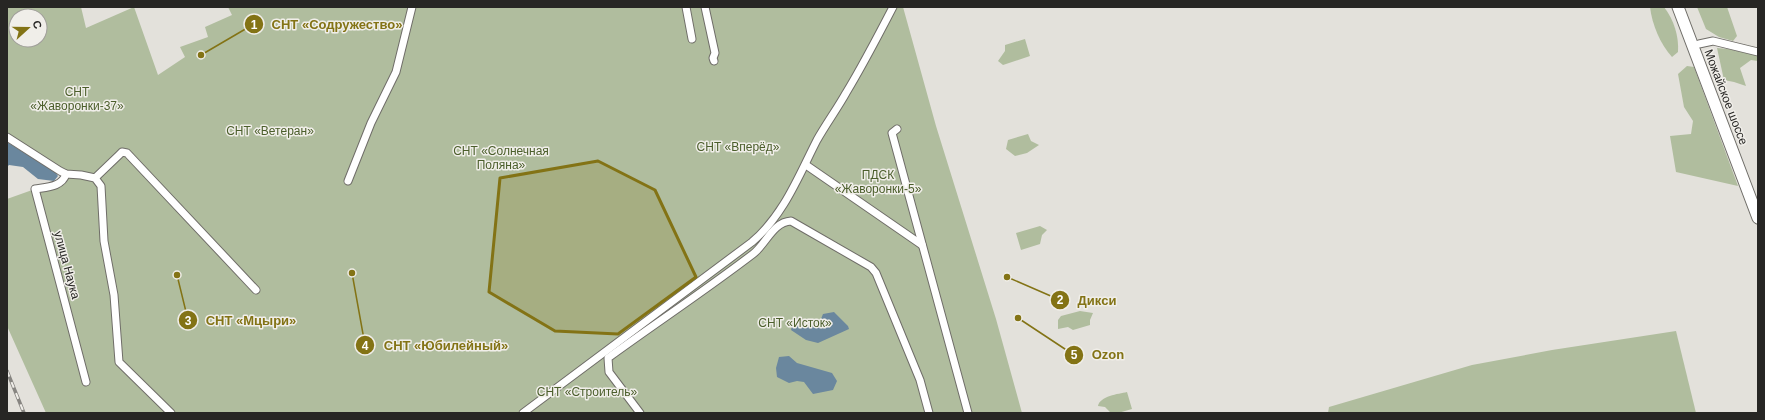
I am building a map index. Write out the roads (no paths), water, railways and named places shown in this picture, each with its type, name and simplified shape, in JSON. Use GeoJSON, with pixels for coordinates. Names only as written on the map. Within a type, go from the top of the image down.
{"type":"FeatureCollection","features":[{"type":"Feature","properties":{"kind":"main road","name":"Можайское шоссе"},"geometry":{"type":"LineString","coordinates":[[1678,7],[1758,218]]}},
{"type":"Feature","properties":{"kind":"main road","name":"Можайское шоссе"},"geometry":{"type":"LineString","coordinates":[[1684,7],[1758,200]]}},
{"type":"Feature","properties":{"kind":"street"},"geometry":{"type":"LineString","coordinates":[[348,181],[371,123],[396,72],[412,7]]}},
{"type":"Feature","properties":{"kind":"street"},"geometry":{"type":"LineString","coordinates":[[686,7],[692,39]]}},
{"type":"Feature","properties":{"kind":"street"},"geometry":{"type":"LineString","coordinates":[[705,7],[715,53],[713,58],[714,61]]}},
{"type":"Feature","properties":{"kind":"street"},"geometry":{"type":"LineString","coordinates":[[523,413],[756,239],[782,208],[806,165],[817,140],[869,53],[893,7]]}},
{"type":"Feature","properties":{"kind":"street"},"geometry":{"type":"LineString","coordinates":[[1699,44],[1713,41],[1758,52]]}},
{"type":"Feature","properties":{"kind":"street"},"geometry":{"type":"LineString","coordinates":[[897,129],[892,133],[968,413]]}},
{"type":"Feature","properties":{"kind":"street"},"geometry":{"type":"LineString","coordinates":[[7,137],[66,174],[95,178],[99,182],[102,191],[104,241],[114,295],[119,362],[171,413]]}},
{"type":"Feature","properties":{"kind":"street"},"geometry":{"type":"LineString","coordinates":[[95,178],[122,152],[127,153],[256,290]]}},
{"type":"Feature","properties":{"kind":"street"},"geometry":{"type":"LineString","coordinates":[[806,165],[922,245]]}},
{"type":"Feature","properties":{"kind":"street","name":"улица Наука"},"geometry":{"type":"LineString","coordinates":[[66,174],[62,182],[35,189],[86,382]]}},
{"type":"Feature","properties":{"kind":"street"},"geometry":{"type":"LineString","coordinates":[[640,413],[609,372],[608,358],[754,253],[778,225],[791,221],[872,266],[920,380],[929,413]]}},
{"type":"Feature","properties":{"kind":"water"},"geometry":{"type":"Polygon","coordinates":[[[7,142],[55,172],[58,176],[54,181],[38,179],[23,167],[9,165],[7,167],[7,142]]]}},
{"type":"Feature","properties":{"kind":"water"},"geometry":{"type":"Polygon","coordinates":[[[834,312],[848,326],[849,329],[818,343],[806,340],[791,330],[793,322],[806,327],[819,324],[823,314],[834,312]]]}},
{"type":"Feature","properties":{"kind":"water"},"geometry":{"type":"Polygon","coordinates":[[[789,356],[797,363],[832,373],[837,381],[833,390],[813,394],[804,382],[797,381],[789,383],[777,377],[776,368],[779,357],[789,356]]]}},
{"type":"Feature","properties":{"kind":"railway"},"geometry":{"type":"LineString","coordinates":[[7,371],[24,413]]}},
{"type":"Feature","properties":{"kind":"place","name":"СНТ «Содружество»"},"geometry":{"type":"Point","coordinates":[201,55]}},
{"type":"Feature","properties":{"kind":"place","name":"СНТ «Юбилейный»"},"geometry":{"type":"Point","coordinates":[352,273]}},
{"type":"Feature","properties":{"kind":"place","name":"СНТ «Мцыри»"},"geometry":{"type":"Point","coordinates":[177,275]}},
{"type":"Feature","properties":{"kind":"place","name":"Дикси"},"geometry":{"type":"Point","coordinates":[1007,277]}},
{"type":"Feature","properties":{"kind":"place","name":"Ozon"},"geometry":{"type":"Point","coordinates":[1018,318]}},
{"type":"Feature","properties":{"kind":"park label","name":"СНТ «Жаворонки-37»"},"geometry":{"type":"Point","coordinates":[77,99]}},
{"type":"Feature","properties":{"kind":"park label","name":"СНТ «Ветеран»"},"geometry":{"type":"Point","coordinates":[270,131]}},
{"type":"Feature","properties":{"kind":"park label","name":"СНТ «Вперёд»"},"geometry":{"type":"Point","coordinates":[738,147]}},
{"type":"Feature","properties":{"kind":"park label","name":"СНТ «Солнечная Поляна»"},"geometry":{"type":"Point","coordinates":[501,158]}},
{"type":"Feature","properties":{"kind":"park label","name":"ПДСК «Жаворонки-5»"},"geometry":{"type":"Point","coordinates":[878,182]}},
{"type":"Feature","properties":{"kind":"park label","name":"СНТ «Исток»"},"geometry":{"type":"Point","coordinates":[795,323]}},
{"type":"Feature","properties":{"kind":"park label","name":"СНТ «Строитель»"},"geometry":{"type":"Point","coordinates":[587,392]}}]}
